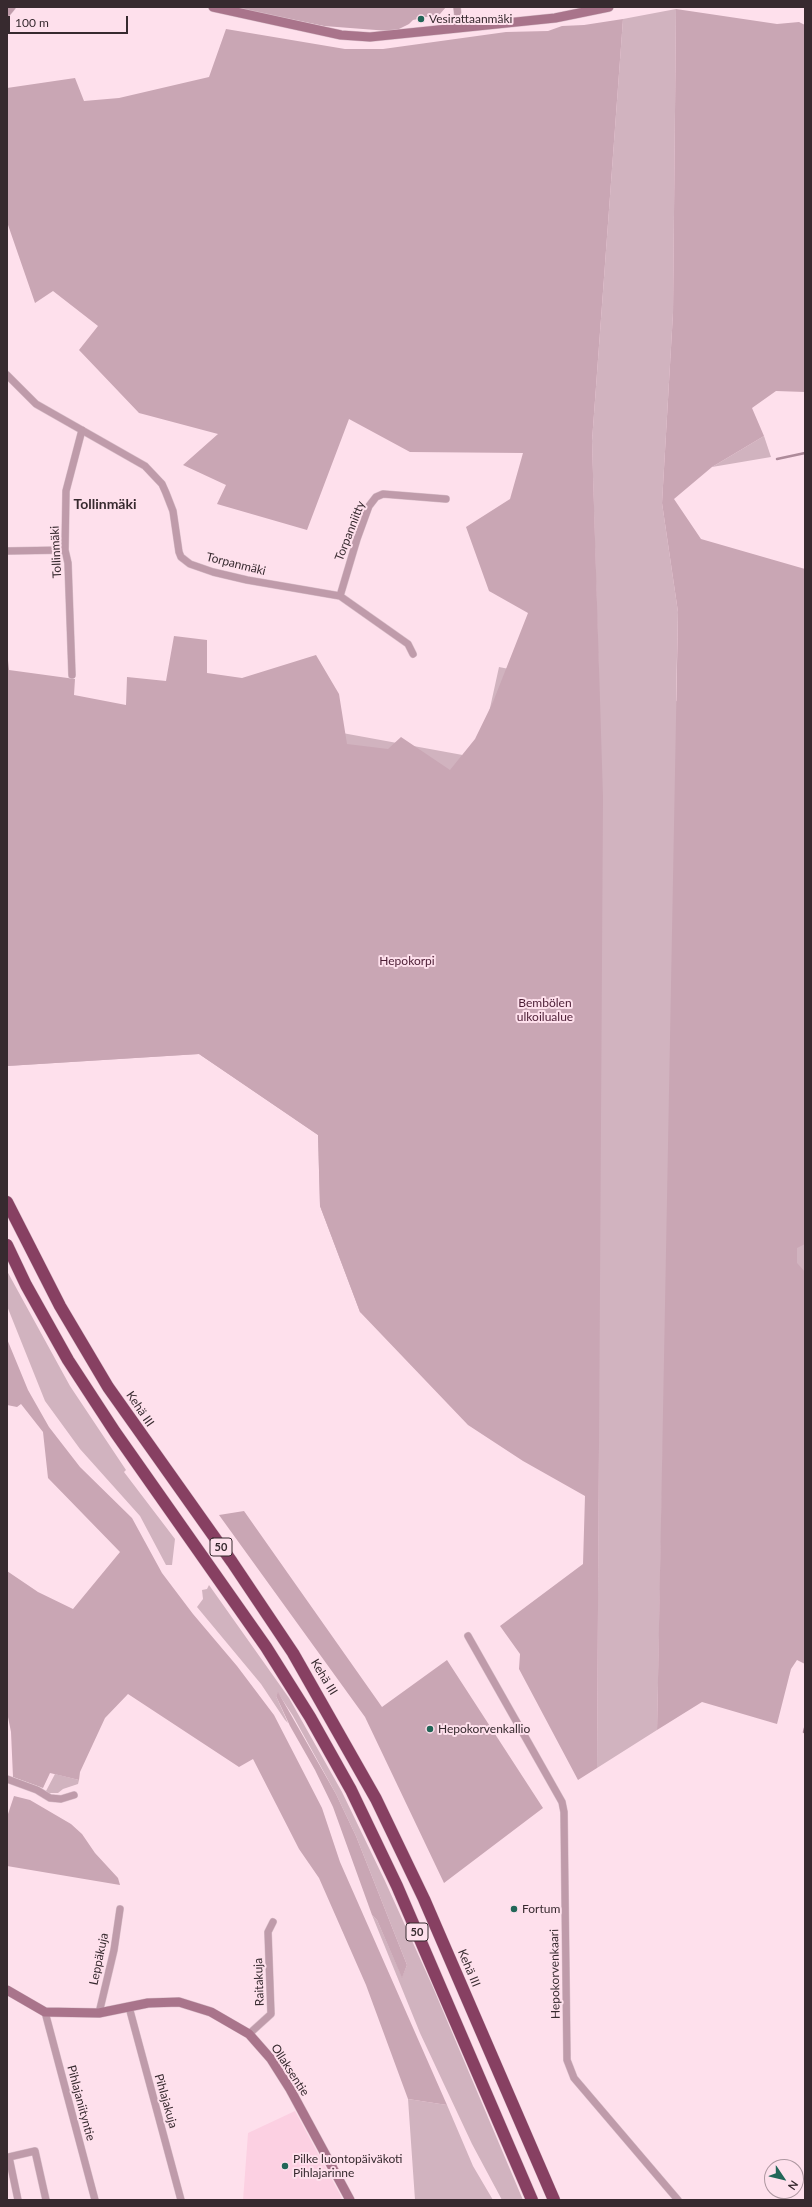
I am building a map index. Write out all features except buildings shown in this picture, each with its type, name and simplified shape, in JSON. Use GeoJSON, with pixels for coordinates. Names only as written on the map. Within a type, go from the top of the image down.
{"type":"FeatureCollection","features":[{"type":"Feature","properties":{"kind":"highway","name":"Kehä III"},"geometry":{"type":"LineString","coordinates":[[7,1202],[60,1306],[108,1387],[252,1592],[293,1653],[325,1707],[401,1850],[554,2200]]}},
{"type":"Feature","properties":{"kind":"highway","name":"50"},"geometry":{"type":"LineString","coordinates":[[7,1245],[26,1285],[68,1360],[115,1432],[266,1647],[310,1716],[351,1790],[397,1886],[532,2200]]}},
{"type":"Feature","properties":{"kind":"highway"},"geometry":{"type":"LineString","coordinates":[[526,2138],[552,2180],[562,2200]]}},
{"type":"Feature","properties":{"kind":"street"},"geometry":{"type":"LineString","coordinates":[[7,13],[12,7]]}},
{"type":"Feature","properties":{"kind":"street"},"geometry":{"type":"LineString","coordinates":[[213,7],[348,36],[389,36],[459,27],[555,18],[609,7]]}},
{"type":"Feature","properties":{"kind":"street"},"geometry":{"type":"LineString","coordinates":[[457,7],[459,27]]}},
{"type":"Feature","properties":{"kind":"street","name":"Torpanmäki"},"geometry":{"type":"LineString","coordinates":[[7,375],[36,404],[145,466],[162,484],[173,511],[181,556],[190,564],[213,572],[247,580],[340,596],[408,644],[413,654]]}},
{"type":"Feature","properties":{"kind":"street","name":"Tollinmäki"},"geometry":{"type":"LineString","coordinates":[[72,675],[68,563],[65,550],[66,491],[82,430]]}},
{"type":"Feature","properties":{"kind":"street","name":"Torpanniitty"},"geometry":{"type":"LineString","coordinates":[[340,596],[359,532],[369,506],[376,497],[383,494],[446,499]]}},
{"type":"Feature","properties":{"kind":"street"},"geometry":{"type":"LineString","coordinates":[[7,551],[65,550]]}},
{"type":"Feature","properties":{"kind":"street","name":"Hepokorvenkaari"},"geometry":{"type":"LineString","coordinates":[[468,1636],[562,1802],[564,1812],[567,2060],[569,2066],[574,2078],[678,2200]]}},
{"type":"Feature","properties":{"kind":"street"},"geometry":{"type":"LineString","coordinates":[[7,1780],[37,1790],[50,1798],[60,1799],[74,1796]]}},
{"type":"Feature","properties":{"kind":"street","name":"Leppäkuja"},"geometry":{"type":"LineString","coordinates":[[99,2013],[114,1950],[120,1909]]}},
{"type":"Feature","properties":{"kind":"street","name":"Raitakuja"},"geometry":{"type":"LineString","coordinates":[[249,2034],[271,2014],[268,1932],[273,1922]]}},
{"type":"Feature","properties":{"kind":"street","name":"Ollaksentie"},"geometry":{"type":"LineString","coordinates":[[7,1990],[45,2012],[99,2013],[148,2003],[179,2002],[211,2012],[249,2034],[271,2060],[290,2089],[350,2200]]}},
{"type":"Feature","properties":{"kind":"street","name":"Pihlajakuja"},"geometry":{"type":"LineString","coordinates":[[129,2008],[181,2200]]}},
{"type":"Feature","properties":{"kind":"street","name":"Pihlajaniityntie"},"geometry":{"type":"LineString","coordinates":[[45,2012],[95,2200]]}},
{"type":"Feature","properties":{"kind":"street"},"geometry":{"type":"LineString","coordinates":[[18,2200],[9,2157],[35,2151],[46,2200]]}},
{"type":"Feature","properties":{"kind":"shaded area","name":"Pilke luontopäiväkoti Pihlajarinne"},"geometry":{"type":"Polygon","coordinates":[[[295,2111],[342,2198],[340,2200],[243,2200],[248,2133],[295,2111]]]}},
{"type":"Feature","properties":{"kind":"green space"},"geometry":{"type":"Polygon","coordinates":[[[232,7],[446,7],[440,14],[413,20],[409,24],[399,29],[389,31],[324,26],[232,7]]]}},
{"type":"Feature","properties":{"kind":"green space","name":"Bembölen ulkoilualue"},"geometry":{"type":"Polygon","coordinates":[[[676,9],[673,313],[662,503],[678,612],[676,701],[805,726],[805,1485],[663,1447],[657,1730],[597,1768],[599,1419],[360,1312],[320,1206],[318,1135],[199,1054],[7,1066],[326,730],[479,758],[499,667],[599,687],[592,441],[623,19],[676,9]]]}},
{"type":"Feature","properties":{"kind":"green space"},"geometry":{"type":"Polygon","coordinates":[[[676,9],[777,24],[799,22],[805,25],[805,392],[776,391],[752,408],[764,436],[712,467],[674,499],[701,539],[805,569],[805,1244],[797,1248],[797,1263],[805,1272],[805,1664],[797,1660],[791,1669],[777,1724],[702,1702],[657,1730],[678,612],[662,503],[673,313],[676,9]]]}},
{"type":"Feature","properties":{"kind":"green space","name":"Hepokorpi"},"geometry":{"type":"Polygon","coordinates":[[[623,19],[592,441],[603,797],[597,1768],[578,1780],[519,1669],[520,1654],[500,1626],[583,1564],[585,1496],[523,1461],[468,1425],[360,1312],[320,1206],[318,1135],[199,1054],[7,1066],[7,651],[9,670],[75,679],[74,695],[126,705],[127,677],[166,681],[174,636],[207,640],[207,673],[242,678],[316,655],[339,694],[347,744],[388,749],[401,737],[450,770],[475,739],[493,702],[528,613],[489,591],[466,527],[510,499],[523,453],[410,452],[349,419],[307,530],[217,504],[226,485],[183,465],[218,434],[139,413],[79,350],[98,326],[53,291],[35,303],[7,222],[7,88],[75,78],[84,101],[119,98],[209,77],[226,29],[345,49],[383,49],[506,32],[548,31],[562,26],[584,25],[623,19]]]}},
{"type":"Feature","properties":{"kind":"green space"},"geometry":{"type":"Polygon","coordinates":[[[764,436],[771,457],[712,467],[764,436]]]}},
{"type":"Feature","properties":{"kind":"green space"},"geometry":{"type":"Polygon","coordinates":[[[7,1271],[70,1386],[126,1470],[124,1472],[175,1539],[172,1565],[166,1565],[140,1516],[80,1449],[45,1401],[7,1306],[7,1271]]]}},
{"type":"Feature","properties":{"kind":"green space"},"geometry":{"type":"Polygon","coordinates":[[[7,1339],[28,1390],[49,1427],[80,1467],[132,1518],[162,1573],[193,1614],[237,1666],[274,1715],[322,1808],[340,1862],[447,2105],[408,2099],[366,1985],[319,1878],[299,1849],[253,1759],[239,1767],[128,1694],[105,1718],[80,1772],[79,1780],[50,1773],[43,1788],[13,1777],[11,1732],[7,1712],[7,1571],[38,1592],[73,1609],[120,1552],[48,1478],[43,1432],[21,1404],[17,1407],[7,1405],[7,1339]]]}},
{"type":"Feature","properties":{"kind":"green space"},"geometry":{"type":"Polygon","coordinates":[[[244,1511],[382,1707],[447,1660],[543,1808],[444,1883],[365,1717],[219,1515],[244,1511]]]}},
{"type":"Feature","properties":{"kind":"green space"},"geometry":{"type":"Polygon","coordinates":[[[209,1585],[289,1698],[342,1792],[385,1881],[432,1985],[523,2200],[502,2200],[472,2144],[420,2033],[372,1915],[377,1920],[402,1977],[407,1965],[356,1836],[336,1794],[293,1716],[278,1693],[276,1696],[288,1723],[261,1684],[197,1607],[203,1599],[202,1590],[207,1589],[209,1585]]]}},
{"type":"Feature","properties":{"kind":"green space"},"geometry":{"type":"Polygon","coordinates":[[[278,1692],[336,1794],[356,1836],[407,1965],[402,1978],[377,1920],[372,1915],[333,1807],[315,1770],[290,1726],[276,1696],[278,1692]]]}},
{"type":"Feature","properties":{"kind":"green space"},"geometry":{"type":"Polygon","coordinates":[[[55,1774],[79,1780],[78,1784],[63,1789],[58,1793],[48,1793],[46,1791],[55,1774]]]}},
{"type":"Feature","properties":{"kind":"green space"},"geometry":{"type":"Polygon","coordinates":[[[14,1796],[30,1800],[71,1824],[82,1834],[95,1853],[118,1878],[120,1885],[7,1866],[7,1817],[14,1796]]]}},
{"type":"Feature","properties":{"kind":"green space"},"geometry":{"type":"Polygon","coordinates":[[[408,2099],[447,2105],[473,2166],[493,2200],[415,2200],[408,2099]]]}},
{"type":"Feature","properties":{"kind":"waterway"},"geometry":{"type":"LineString","coordinates":[[777,459],[805,453]]}},
{"type":"Feature","properties":{"kind":"waterway"},"geometry":{"type":"LineString","coordinates":[[804,1732],[805,1728]]}},
{"type":"Feature","properties":{"kind":"place","name":"Vesirattaanmäki"},"geometry":{"type":"Point","coordinates":[421,19]}},
{"type":"Feature","properties":{"kind":"place","name":"Hepokorvenkallio"},"geometry":{"type":"Point","coordinates":[430,1729]}},
{"type":"Feature","properties":{"kind":"place","name":"Fortum"},"geometry":{"type":"Point","coordinates":[514,1909]}},
{"type":"Feature","properties":{"kind":"place","name":"Pilke luontopäiväkoti Pihlajarinne"},"geometry":{"type":"Point","coordinates":[285,2166]}},
{"type":"Feature","properties":{"kind":"district","name":"Tollinmäki"},"geometry":{"type":"Point","coordinates":[105,504]}}]}
